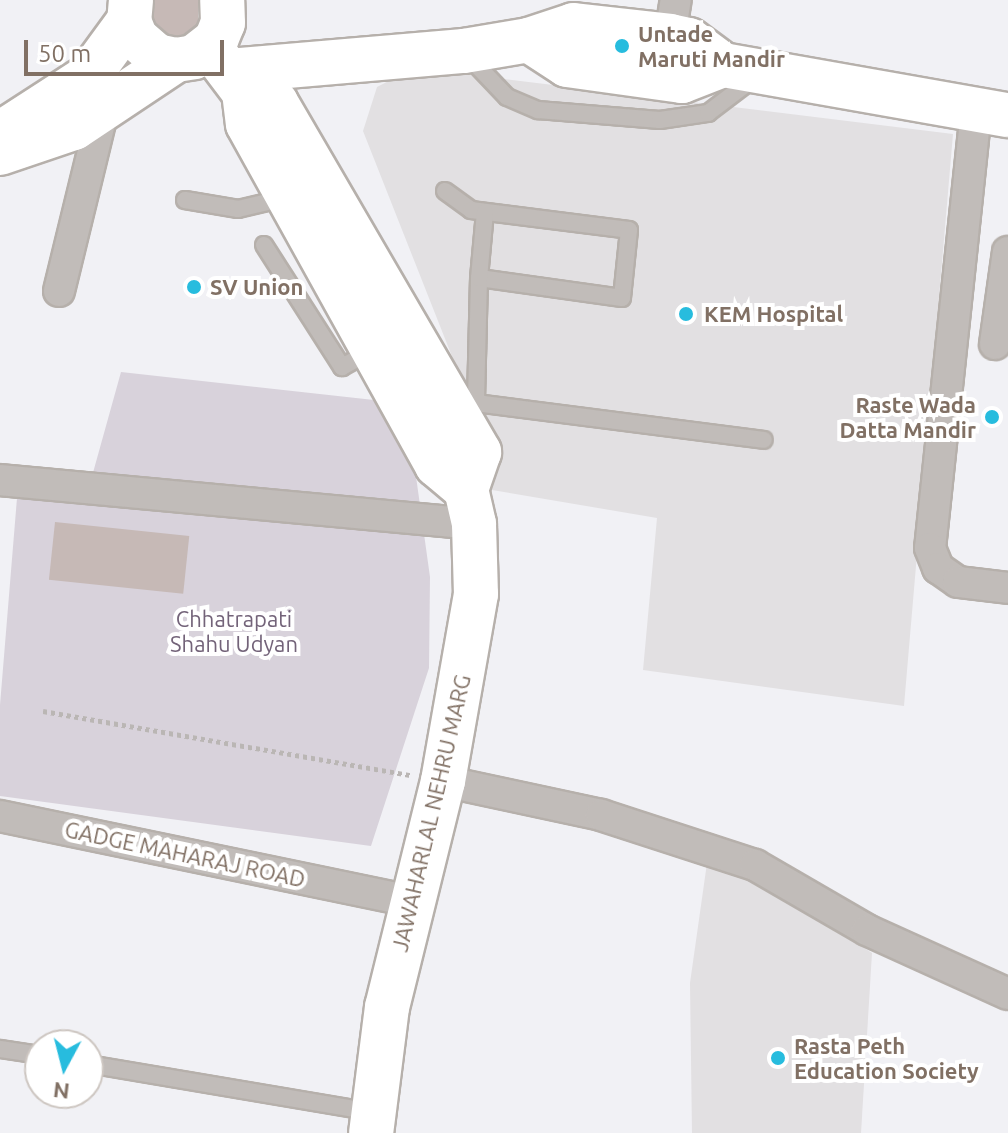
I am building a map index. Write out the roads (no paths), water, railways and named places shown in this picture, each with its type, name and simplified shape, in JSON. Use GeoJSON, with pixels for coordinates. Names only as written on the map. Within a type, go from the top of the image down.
{"type":"FeatureCollection","features":[{"type":"Feature","properties":{"kind":"main road"},"geometry":{"type":"LineString","coordinates":[[222,0],[223,23],[215,67],[287,198],[376,348],[437,465],[470,507]]}},
{"type":"Feature","properties":{"kind":"main road"},"geometry":{"type":"LineString","coordinates":[[41,132],[88,77],[130,11]]}},
{"type":"Feature","properties":{"kind":"main road","name":"JAWAHARLAL NEHRU MARG"},"geometry":{"type":"LineString","coordinates":[[130,11],[142,46],[215,67],[276,103],[463,401],[479,452],[470,507],[476,594],[443,781],[390,897],[387,1007],[372,1123]]}},
{"type":"Feature","properties":{"kind":"main road"},"geometry":{"type":"LineString","coordinates":[[41,132],[215,67],[464,51],[529,40],[574,25],[673,18],[689,40],[742,68],[992,113]]}},
{"type":"Feature","properties":{"kind":"main road"},"geometry":{"type":"LineString","coordinates":[[529,40],[567,65],[682,81],[742,68]]}},
{"type":"Feature","properties":{"kind":"street"},"geometry":{"type":"LineString","coordinates":[[992,113],[930,548],[938,568],[958,582],[1008,588]]}},
{"type":"Feature","properties":{"kind":"street"},"geometry":{"type":"LineString","coordinates":[[41,132],[88,173],[59,291]]}},
{"type":"Feature","properties":{"kind":"street"},"geometry":{"type":"LineString","coordinates":[[995,344],[1008,252]]}},
{"type":"Feature","properties":{"kind":"street"},"geometry":{"type":"LineString","coordinates":[[0,480],[470,507]]}},
{"type":"Feature","properties":{"kind":"street"},"geometry":{"type":"LineString","coordinates":[[443,781],[601,815],[755,865],[867,930],[1008,994]]}},
{"type":"Feature","properties":{"kind":"street","name":"GADGE MAHARAJ ROAD"},"geometry":{"type":"LineString","coordinates":[[0,816],[390,897]]}},
{"type":"Feature","properties":{"kind":"lane"},"geometry":{"type":"LineString","coordinates":[[464,51],[507,97],[538,110],[660,120],[708,113],[742,68]]}},
{"type":"Feature","properties":{"kind":"lane"},"geometry":{"type":"LineString","coordinates":[[445,191],[471,210],[629,230],[622,298],[479,278]]}},
{"type":"Feature","properties":{"kind":"lane"},"geometry":{"type":"LineString","coordinates":[[185,200],[247,207],[287,198]]}},
{"type":"Feature","properties":{"kind":"lane"},"geometry":{"type":"LineString","coordinates":[[485,212],[463,401],[764,440]]}},
{"type":"Feature","properties":{"kind":"lane"},"geometry":{"type":"LineString","coordinates":[[264,245],[342,367],[376,348]]}},
{"type":"Feature","properties":{"kind":"lane"},"geometry":{"type":"LineString","coordinates":[[0,1049],[24,1053]]}},
{"type":"Feature","properties":{"kind":"lane"},"geometry":{"type":"LineString","coordinates":[[104,1067],[372,1123]]}},
{"type":"Feature","properties":{"kind":"place","name":"Untade Maruti Mandir"},"geometry":{"type":"Point","coordinates":[622,46]}},
{"type":"Feature","properties":{"kind":"place","name":"SV Union"},"geometry":{"type":"Point","coordinates":[194,287]}},
{"type":"Feature","properties":{"kind":"place","name":"KEM Hospital"},"geometry":{"type":"Point","coordinates":[686,314]}},
{"type":"Feature","properties":{"kind":"place","name":"Raste Wada Datta Mandir"},"geometry":{"type":"Point","coordinates":[992,417]}},
{"type":"Feature","properties":{"kind":"place","name":"Rasta Peth Education Society"},"geometry":{"type":"Point","coordinates":[778,1058]}},
{"type":"Feature","properties":{"kind":"park label","name":"Chhatrapati Shahu Udyan"},"geometry":{"type":"Point","coordinates":[234,630]}}]}
